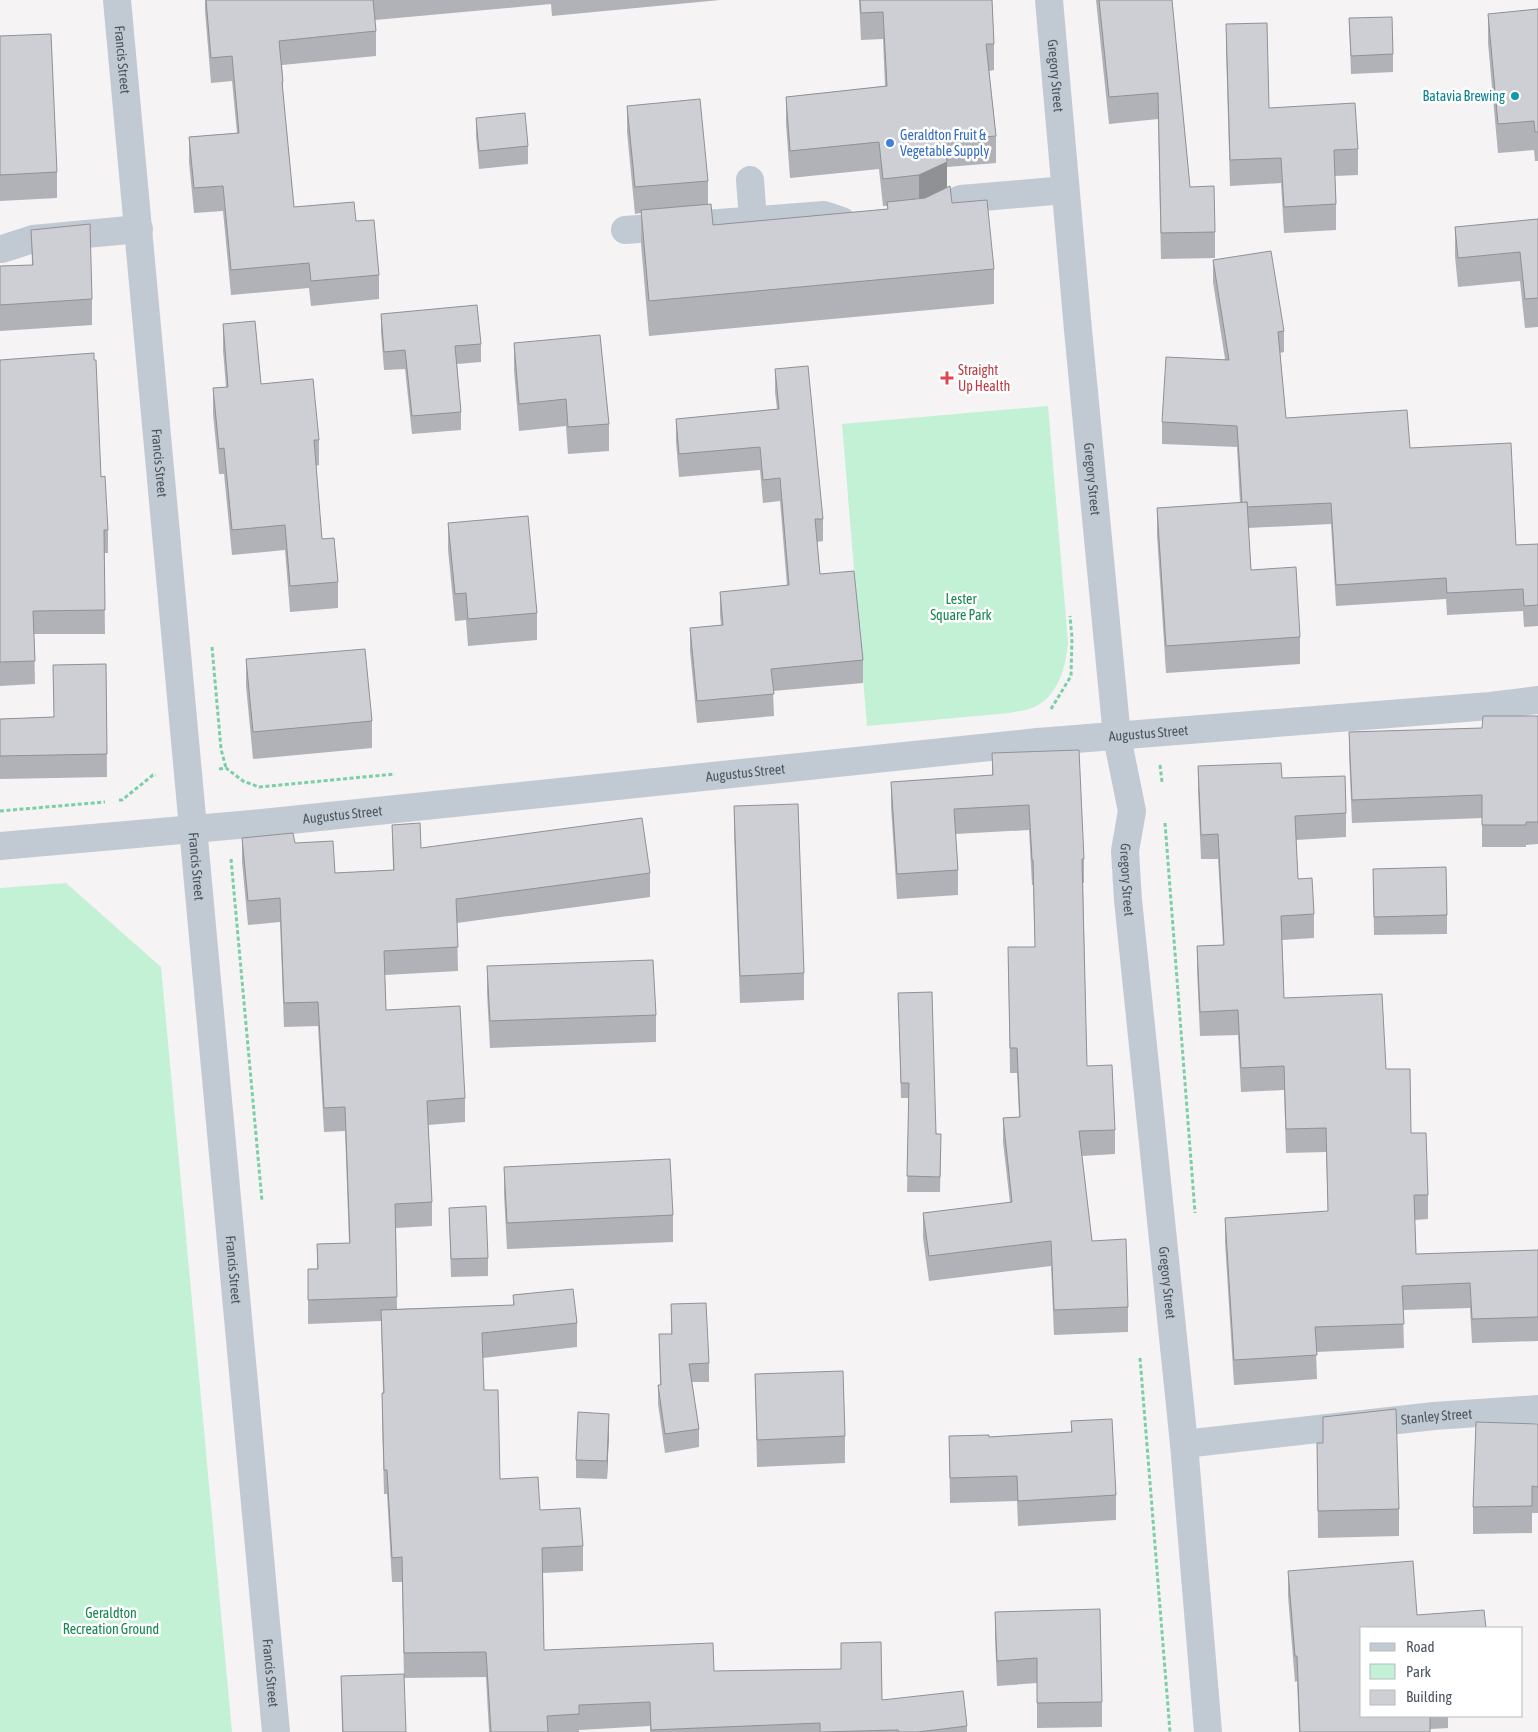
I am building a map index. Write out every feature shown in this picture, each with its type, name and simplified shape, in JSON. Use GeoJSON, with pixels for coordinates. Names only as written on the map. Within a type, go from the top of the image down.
{"type":"FeatureCollection","features":[{"type":"Feature","properties":{"kind":"street","name":"Francis Street"},"geometry":{"type":"LineString","coordinates":[[117,0],[276,1732]]}},
{"type":"Feature","properties":{"kind":"street","name":"Gregory Street"},"geometry":{"type":"LineString","coordinates":[[1049,0],[1065,190],[1117,737],[1132,811],[1125,851],[1128,900],[1184,1444],[1208,1732]]}},
{"type":"Feature","properties":{"kind":"street"},"geometry":{"type":"LineString","coordinates":[[750,180],[753,220]]}},
{"type":"Feature","properties":{"kind":"street"},"geometry":{"type":"LineString","coordinates":[[894,221],[923,217],[961,199],[1065,190]]}},
{"type":"Feature","properties":{"kind":"street"},"geometry":{"type":"LineString","coordinates":[[625,230],[824,215],[856,225],[865,224]]}},
{"type":"Feature","properties":{"kind":"street"},"geometry":{"type":"LineString","coordinates":[[1,256],[33,239],[139,229]]}},
{"type":"Feature","properties":{"kind":"street","name":"Augustus Street"},"geometry":{"type":"LineString","coordinates":[[0,846],[194,830],[1038,742],[1490,706],[1538,700]]}},
{"type":"Feature","properties":{"kind":"street","name":"Augustus Street"},"geometry":{"type":"LineString","coordinates":[[1490,706],[1538,707]]}},
{"type":"Feature","properties":{"kind":"street","name":"Stanley Street"},"geometry":{"type":"LineString","coordinates":[[1184,1444],[1434,1416],[1538,1409]]}},
{"type":"Feature","properties":{"kind":"path"},"geometry":{"type":"LineString","coordinates":[[1160,762],[1162,782]]}},
{"type":"Feature","properties":{"kind":"path"},"geometry":{"type":"LineString","coordinates":[[0,811],[122,800],[153,775],[162,774]]}},
{"type":"Feature","properties":{"kind":"path"},"geometry":{"type":"LineString","coordinates":[[1165,822],[1196,1218]]}},
{"type":"Feature","properties":{"kind":"path"},"geometry":{"type":"LineString","coordinates":[[231,854],[263,1209]]}},
{"type":"Feature","properties":{"kind":"green space","name":"Lester Square Park"},"geometry":{"type":"Polygon","coordinates":[[[1048,406],[1068,642],[1063,671],[1059,681],[1048,697],[1041,703],[1024,710],[867,726],[842,424],[1048,406]]]}},
{"type":"Feature","properties":{"kind":"green space","name":"Geraldton Recreation Ground"},"geometry":{"type":"Polygon","coordinates":[[[66,883],[161,967],[232,1732],[0,1732],[0,888],[66,883]]]}},
{"type":"Feature","properties":{"kind":"building"},"geometry":{"type":"Polygon","coordinates":[[[206,0],[373,0],[376,31],[279,41],[294,207],[354,202],[356,221],[374,220],[379,275],[311,281],[309,263],[231,270],[223,186],[194,188],[189,137],[239,133],[232,56],[211,58],[206,0]]]}},
{"type":"Feature","properties":{"kind":"building"},"geometry":{"type":"Polygon","coordinates":[[[860,0],[992,0],[994,44],[986,44],[996,136],[944,140],[947,162],[919,175],[883,179],[879,142],[790,151],[786,97],[887,86],[883,12],[861,13],[860,0]]]}},
{"type":"Feature","properties":{"kind":"building"},"geometry":{"type":"Polygon","coordinates":[[[1099,0],[1172,0],[1190,187],[1214,186],[1215,232],[1161,233],[1158,93],[1109,97],[1099,0]]]}},
{"type":"Feature","properties":{"kind":"building","name":"Batavia Brewing"},"geometry":{"type":"Polygon","coordinates":[[[1538,9],[1538,132],[1535,132],[1534,121],[1498,124],[1488,14],[1538,9]]]}},
{"type":"Feature","properties":{"kind":"building"},"geometry":{"type":"Polygon","coordinates":[[[1392,17],[1393,54],[1351,56],[1349,18],[1392,17]]]}},
{"type":"Feature","properties":{"kind":"building"},"geometry":{"type":"Polygon","coordinates":[[[1267,23],[1269,108],[1355,103],[1358,149],[1334,150],[1336,204],[1284,207],[1281,158],[1230,160],[1226,24],[1267,23]]]}},
{"type":"Feature","properties":{"kind":"building"},"geometry":{"type":"Polygon","coordinates":[[[51,34],[57,172],[0,175],[0,36],[51,34]]]}},
{"type":"Feature","properties":{"kind":"building"},"geometry":{"type":"Polygon","coordinates":[[[700,99],[708,181],[635,187],[627,106],[700,99]]]}},
{"type":"Feature","properties":{"kind":"building"},"geometry":{"type":"Polygon","coordinates":[[[525,113],[528,146],[479,151],[476,118],[525,113]]]}},
{"type":"Feature","properties":{"kind":"building"},"geometry":{"type":"Polygon","coordinates":[[[950,186],[952,203],[987,200],[994,269],[649,301],[641,210],[711,204],[713,225],[888,209],[887,202],[925,198],[950,186]]]}},
{"type":"Feature","properties":{"kind":"building"},"geometry":{"type":"Polygon","coordinates":[[[1538,219],[1538,298],[1525,299],[1520,252],[1458,258],[1455,227],[1538,219]]]}},
{"type":"Feature","properties":{"kind":"building"},"geometry":{"type":"Polygon","coordinates":[[[90,224],[92,299],[0,305],[0,266],[33,265],[31,230],[90,224]]]}},
{"type":"Feature","properties":{"kind":"building"},"geometry":{"type":"Polygon","coordinates":[[[1271,251],[1284,331],[1278,332],[1286,418],[1407,410],[1410,448],[1511,443],[1516,545],[1538,544],[1538,605],[1524,606],[1523,589],[1447,593],[1446,578],[1336,585],[1331,503],[1247,507],[1247,502],[1242,503],[1237,426],[1162,422],[1166,357],[1229,360],[1213,260],[1271,251]]]}},
{"type":"Feature","properties":{"kind":"building"},"geometry":{"type":"Polygon","coordinates":[[[477,305],[481,344],[455,346],[461,412],[412,416],[405,350],[384,352],[381,314],[477,305]]]}},
{"type":"Feature","properties":{"kind":"building"},"geometry":{"type":"Polygon","coordinates":[[[255,321],[261,384],[313,379],[319,440],[314,440],[322,539],[334,538],[338,582],[290,586],[285,525],[232,530],[224,448],[219,449],[213,388],[228,387],[223,324],[255,321]]]}},
{"type":"Feature","properties":{"kind":"building"},"geometry":{"type":"Polygon","coordinates":[[[600,335],[609,424],[568,427],[566,399],[519,404],[514,343],[600,335]]]}},
{"type":"Feature","properties":{"kind":"building"},"geometry":{"type":"Polygon","coordinates":[[[94,353],[94,360],[96,360],[101,477],[105,476],[108,530],[104,530],[105,610],[33,611],[35,661],[0,662],[0,360],[94,353]]]}},
{"type":"Feature","properties":{"kind":"building"},"geometry":{"type":"Polygon","coordinates":[[[808,366],[823,519],[815,519],[820,574],[854,571],[863,660],[771,669],[774,694],[697,701],[690,628],[723,625],[720,592],[789,585],[780,478],[763,480],[760,447],[679,454],[676,419],[779,409],[775,369],[808,366]]]}},
{"type":"Feature","properties":{"kind":"building"},"geometry":{"type":"Polygon","coordinates":[[[1247,502],[1251,570],[1296,567],[1300,637],[1166,646],[1157,508],[1247,502]]]}},
{"type":"Feature","properties":{"kind":"building"},"geometry":{"type":"Polygon","coordinates":[[[528,516],[537,613],[468,619],[466,593],[455,594],[448,523],[528,516]]]}},
{"type":"Feature","properties":{"kind":"building"},"geometry":{"type":"Polygon","coordinates":[[[365,649],[372,721],[253,732],[246,659],[365,649]]]}},
{"type":"Feature","properties":{"kind":"building"},"geometry":{"type":"Polygon","coordinates":[[[106,664],[107,754],[0,756],[0,719],[54,717],[53,665],[106,664]]]}},
{"type":"Feature","properties":{"kind":"building"},"geometry":{"type":"Polygon","coordinates":[[[1483,716],[1538,716],[1538,822],[1526,822],[1526,825],[1482,825],[1482,795],[1352,800],[1349,732],[1482,728],[1483,716]]]}},
{"type":"Feature","properties":{"kind":"building"},"geometry":{"type":"Polygon","coordinates":[[[1079,750],[1084,859],[1082,859],[1087,1066],[1112,1065],[1115,1130],[1079,1131],[1092,1241],[1126,1239],[1128,1307],[1054,1310],[1051,1241],[929,1256],[923,1213],[1012,1202],[1003,1118],[1020,1117],[1017,1048],[1010,1048],[1008,947],[1035,947],[1033,860],[1029,805],[954,809],[958,870],[897,874],[891,782],[993,775],[992,753],[1079,750]]]}},
{"type":"Feature","properties":{"kind":"building"},"geometry":{"type":"Polygon","coordinates":[[[1281,763],[1282,778],[1345,776],[1346,813],[1295,816],[1298,879],[1312,878],[1314,914],[1281,916],[1284,998],[1382,994],[1386,1069],[1410,1069],[1411,1133],[1426,1133],[1428,1195],[1414,1195],[1416,1254],[1538,1250],[1538,1317],[1472,1319],[1470,1283],[1402,1286],[1404,1324],[1315,1327],[1317,1355],[1234,1360],[1225,1218],[1328,1211],[1326,1128],[1286,1129],[1284,1066],[1241,1068],[1238,1010],[1200,1012],[1197,946],[1224,945],[1218,834],[1201,835],[1198,766],[1281,763]]]}},
{"type":"Feature","properties":{"kind":"building"},"geometry":{"type":"Polygon","coordinates":[[[798,804],[804,973],[740,976],[734,806],[798,804]]]}},
{"type":"Feature","properties":{"kind":"building"},"geometry":{"type":"Polygon","coordinates":[[[642,818],[650,873],[456,899],[458,947],[384,951],[386,1010],[460,1006],[465,1098],[427,1101],[432,1202],[395,1204],[397,1297],[308,1300],[308,1269],[318,1269],[317,1244],[350,1243],[345,1107],[324,1108],[318,1002],[284,1003],[280,898],[248,901],[242,838],[293,833],[295,843],[333,841],[335,873],[394,870],[392,825],[420,823],[421,848],[642,818]]]}},
{"type":"Feature","properties":{"kind":"building"},"geometry":{"type":"Polygon","coordinates":[[[1446,867],[1447,915],[1374,917],[1373,869],[1446,867]]]}},
{"type":"Feature","properties":{"kind":"building"},"geometry":{"type":"Polygon","coordinates":[[[653,960],[656,1015],[490,1021],[487,966],[653,960]]]}},
{"type":"Feature","properties":{"kind":"building"},"geometry":{"type":"Polygon","coordinates":[[[932,992],[936,1134],[941,1134],[940,1177],[907,1176],[909,1083],[901,1083],[898,993],[932,992]]]}},
{"type":"Feature","properties":{"kind":"building"},"geometry":{"type":"Polygon","coordinates":[[[670,1159],[673,1215],[507,1223],[504,1167],[670,1159]]]}},
{"type":"Feature","properties":{"kind":"building"},"geometry":{"type":"Polygon","coordinates":[[[486,1206],[488,1258],[451,1259],[449,1208],[486,1206]]]}},
{"type":"Feature","properties":{"kind":"building"},"geometry":{"type":"Polygon","coordinates":[[[573,1289],[577,1323],[482,1333],[484,1390],[498,1390],[500,1479],[538,1477],[540,1510],[580,1508],[583,1546],[542,1548],[544,1650],[713,1643],[714,1671],[841,1669],[841,1643],[881,1642],[882,1700],[963,1691],[967,1726],[918,1732],[899,1732],[898,1730],[820,1732],[820,1723],[651,1730],[650,1702],[579,1705],[579,1714],[547,1716],[548,1732],[491,1732],[486,1652],[404,1653],[402,1557],[392,1558],[387,1470],[384,1470],[381,1310],[514,1305],[513,1295],[573,1289]]]}},
{"type":"Feature","properties":{"kind":"building"},"geometry":{"type":"Polygon","coordinates":[[[706,1303],[709,1363],[689,1364],[699,1429],[665,1434],[658,1385],[661,1385],[659,1334],[672,1334],[671,1304],[706,1303]]]}},
{"type":"Feature","properties":{"kind":"building"},"geometry":{"type":"Polygon","coordinates":[[[843,1371],[845,1436],[757,1440],[755,1374],[843,1371]]]}},
{"type":"Feature","properties":{"kind":"building"},"geometry":{"type":"Polygon","coordinates":[[[1396,1409],[1399,1509],[1318,1511],[1317,1443],[1323,1443],[1323,1417],[1396,1409]]]}},
{"type":"Feature","properties":{"kind":"building"},"geometry":{"type":"Polygon","coordinates":[[[578,1412],[609,1414],[607,1461],[576,1460],[578,1412]]]}},
{"type":"Feature","properties":{"kind":"building"},"geometry":{"type":"Polygon","coordinates":[[[1112,1419],[1116,1495],[1018,1501],[1017,1476],[950,1478],[949,1436],[989,1435],[989,1437],[1072,1432],[1071,1421],[1112,1419]]]}},
{"type":"Feature","properties":{"kind":"building"},"geometry":{"type":"Polygon","coordinates":[[[1476,1422],[1538,1424],[1538,1487],[1532,1486],[1532,1506],[1473,1507],[1476,1422]]]}},
{"type":"Feature","properties":{"kind":"building"},"geometry":{"type":"Polygon","coordinates":[[[1413,1561],[1417,1615],[1484,1610],[1486,1627],[1360,1627],[1360,1717],[1430,1717],[1430,1732],[1300,1732],[1297,1656],[1295,1656],[1288,1571],[1413,1561]]]}},
{"type":"Feature","properties":{"kind":"building"},"geometry":{"type":"Polygon","coordinates":[[[1100,1609],[1102,1702],[1037,1703],[1037,1658],[997,1661],[995,1612],[1100,1609]]]}},
{"type":"Feature","properties":{"kind":"building"},"geometry":{"type":"Polygon","coordinates":[[[404,1674],[406,1732],[343,1732],[341,1676],[404,1674]]]}},
{"type":"Feature","properties":{"kind":"place","name":"Batavia Brewing"},"geometry":{"type":"Point","coordinates":[1515,96]}},
{"type":"Feature","properties":{"kind":"place","name":"Geraldton Fruit & Vegetable Supply"},"geometry":{"type":"Point","coordinates":[890,143]}},
{"type":"Feature","properties":{"kind":"place","name":"Straight Up Health"},"geometry":{"type":"Point","coordinates":[947,378]}}]}
